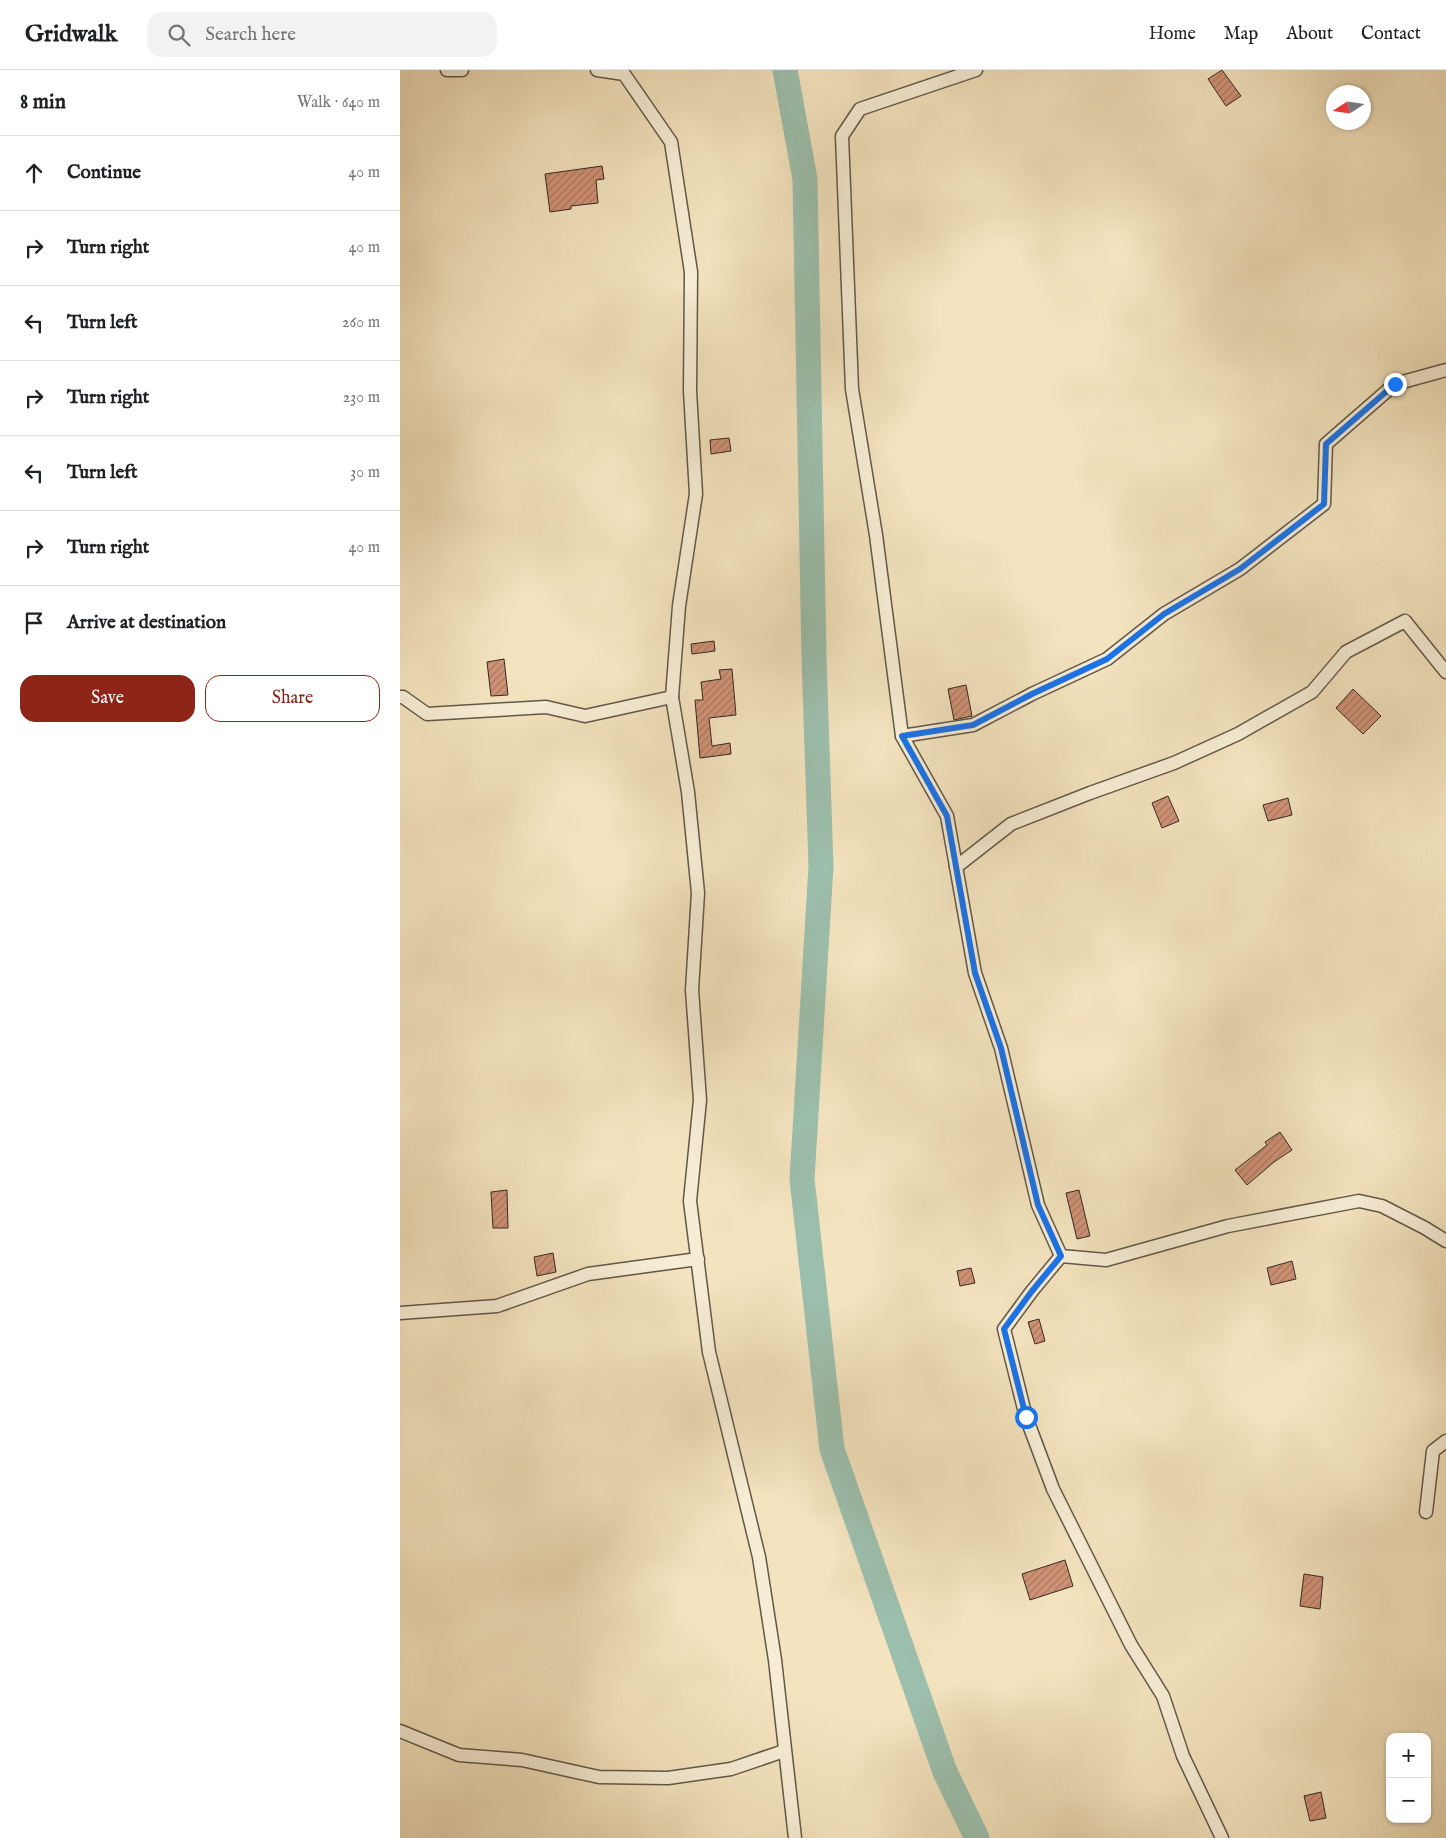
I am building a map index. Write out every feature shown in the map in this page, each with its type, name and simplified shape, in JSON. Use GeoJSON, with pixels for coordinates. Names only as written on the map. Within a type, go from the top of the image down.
{"type":"FeatureCollection","features":[{"type":"Feature","properties":{"kind":"street"},"geometry":{"type":"LineString","coordinates":[[447,70],[462,70]]}},
{"type":"Feature","properties":{"kind":"street"},"geometry":{"type":"LineString","coordinates":[[597,70],[624,74],[671,142],[690,272],[690,391],[696,494],[679,606],[672,697],[688,792],[698,893],[692,990],[700,1100],[690,1201],[709,1352],[759,1557],[775,1660],[794,1838]]}},
{"type":"Feature","properties":{"kind":"street"},"geometry":{"type":"LineString","coordinates":[[976,70],[860,110],[842,136],[852,389],[876,535],[902,736],[947,816],[975,973],[1001,1048],[1038,1205],[1061,1256]]}},
{"type":"Feature","properties":{"kind":"street"},"geometry":{"type":"LineString","coordinates":[[902,736],[973,725],[1032,694],[1107,659],[1164,614],[1240,569],[1324,504],[1326,444],[1395,384],[1446,370]]}},
{"type":"Feature","properties":{"kind":"street"},"geometry":{"type":"LineString","coordinates":[[956,867],[1011,824],[1174,763],[1238,734],[1312,692],[1346,652],[1405,621],[1446,672]]}},
{"type":"Feature","properties":{"kind":"street"},"geometry":{"type":"LineString","coordinates":[[400,698],[403,697],[427,714],[546,706],[585,716],[672,697]]}},
{"type":"Feature","properties":{"kind":"street"},"geometry":{"type":"LineString","coordinates":[[1061,1256],[1106,1260],[1228,1226],[1359,1201],[1382,1206],[1446,1241]]}},
{"type":"Feature","properties":{"kind":"street"},"geometry":{"type":"LineString","coordinates":[[1061,1256],[1004,1329],[1026,1417],[1053,1489],[1132,1645],[1163,1696],[1183,1756],[1222,1838]]}},
{"type":"Feature","properties":{"kind":"street"},"geometry":{"type":"LineString","coordinates":[[400,1313],[496,1306],[588,1274],[698,1259]]}},
{"type":"Feature","properties":{"kind":"street"},"geometry":{"type":"LineString","coordinates":[[1426,1512],[1433,1451],[1446,1441]]}},
{"type":"Feature","properties":{"kind":"street"},"geometry":{"type":"LineString","coordinates":[[400,1732],[459,1754],[522,1760],[599,1777],[668,1778],[731,1769],[784,1751]]}},
{"type":"Feature","properties":{"kind":"building"},"geometry":{"type":"Polygon","coordinates":[[[1222,70],[1241,96],[1226,106],[1208,79],[1222,70]]]}},
{"type":"Feature","properties":{"kind":"building"},"geometry":{"type":"Polygon","coordinates":[[[602,166],[604,179],[596,180],[598,203],[571,206],[571,209],[550,212],[545,174],[602,166]]]}},
{"type":"Feature","properties":{"kind":"building"},"geometry":{"type":"Polygon","coordinates":[[[729,438],[731,451],[711,454],[710,440],[729,438]]]}},
{"type":"Feature","properties":{"kind":"building"},"geometry":{"type":"Polygon","coordinates":[[[714,641],[715,651],[692,654],[691,644],[714,641]]]}},
{"type":"Feature","properties":{"kind":"building"},"geometry":{"type":"Polygon","coordinates":[[[504,659],[508,695],[491,696],[487,662],[504,659]]]}},
{"type":"Feature","properties":{"kind":"building"},"geometry":{"type":"Polygon","coordinates":[[[732,669],[736,715],[709,718],[712,746],[730,743],[731,754],[700,758],[695,700],[703,700],[701,682],[721,679],[719,670],[732,669]]]}},
{"type":"Feature","properties":{"kind":"building"},"geometry":{"type":"Polygon","coordinates":[[[966,685],[972,716],[954,720],[948,689],[966,685]]]}},
{"type":"Feature","properties":{"kind":"building"},"geometry":{"type":"Polygon","coordinates":[[[1353,689],[1381,716],[1363,734],[1336,708],[1353,689]]]}},
{"type":"Feature","properties":{"kind":"building"},"geometry":{"type":"Polygon","coordinates":[[[1168,796],[1179,821],[1162,828],[1152,803],[1168,796]]]}},
{"type":"Feature","properties":{"kind":"building"},"geometry":{"type":"Polygon","coordinates":[[[1288,798],[1292,815],[1268,821],[1263,805],[1288,798]]]}},
{"type":"Feature","properties":{"kind":"building"},"geometry":{"type":"Polygon","coordinates":[[[1280,1132],[1292,1150],[1274,1162],[1247,1185],[1235,1170],[1267,1145],[1265,1142],[1280,1132]]]}},
{"type":"Feature","properties":{"kind":"building"},"geometry":{"type":"Polygon","coordinates":[[[507,1190],[508,1228],[493,1228],[491,1192],[507,1190]]]}},
{"type":"Feature","properties":{"kind":"building"},"geometry":{"type":"Polygon","coordinates":[[[1079,1190],[1090,1236],[1077,1239],[1066,1193],[1079,1190]]]}},
{"type":"Feature","properties":{"kind":"building"},"geometry":{"type":"Polygon","coordinates":[[[553,1253],[556,1272],[537,1276],[534,1257],[553,1253]]]}},
{"type":"Feature","properties":{"kind":"building"},"geometry":{"type":"Polygon","coordinates":[[[1292,1261],[1296,1279],[1271,1285],[1267,1268],[1292,1261]]]}},
{"type":"Feature","properties":{"kind":"building"},"geometry":{"type":"Polygon","coordinates":[[[971,1268],[975,1283],[960,1286],[957,1271],[971,1268]]]}},
{"type":"Feature","properties":{"kind":"building"},"geometry":{"type":"Polygon","coordinates":[[[1039,1319],[1045,1341],[1035,1344],[1028,1322],[1039,1319]]]}},
{"type":"Feature","properties":{"kind":"building"},"geometry":{"type":"Polygon","coordinates":[[[1065,1560],[1073,1586],[1030,1600],[1022,1574],[1065,1560]]]}},
{"type":"Feature","properties":{"kind":"building"},"geometry":{"type":"Polygon","coordinates":[[[1304,1574],[1323,1577],[1320,1609],[1300,1606],[1304,1574]]]}},
{"type":"Feature","properties":{"kind":"building"},"geometry":{"type":"Polygon","coordinates":[[[1321,1792],[1326,1818],[1310,1821],[1304,1796],[1321,1792]]]}},
{"type":"Feature","properties":{"kind":"waterway"},"geometry":{"type":"LineString","coordinates":[[785,70],[805,179],[814,658],[821,866],[802,1179],[832,1449],[945,1772],[977,1838]]}},
{"type":"Feature","properties":{"kind":"route"},"geometry":{"type":"LineString","coordinates":[[1026,1417],[1004,1329],[1061,1256],[1038,1205],[1001,1048],[975,973],[947,816],[902,736],[973,725],[1032,694],[1107,659],[1164,614],[1240,569],[1324,504],[1326,444],[1395,384]]}}]}
